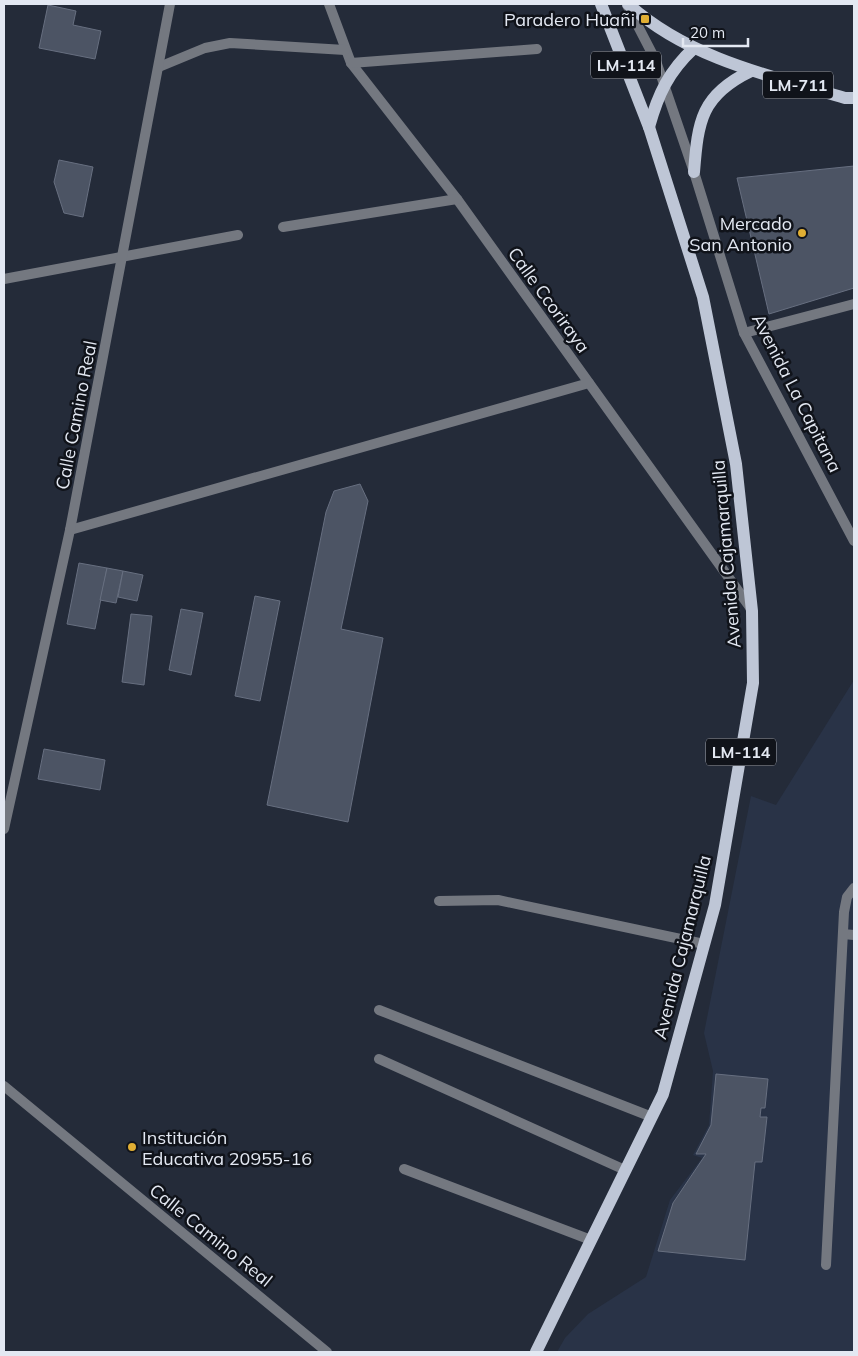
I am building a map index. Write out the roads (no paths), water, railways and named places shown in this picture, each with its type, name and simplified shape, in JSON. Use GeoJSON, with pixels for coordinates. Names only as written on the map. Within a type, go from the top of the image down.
{"type":"FeatureCollection","features":[{"type":"Feature","properties":{"kind":"main road","name":"Avenida Cajamarquilla"},"geometry":{"type":"LineString","coordinates":[[536,1352],[663,1094],[714,905],[753,683],[752,610],[736,464],[703,297],[649,127],[601,4]]}},
{"type":"Feature","properties":{"kind":"main road","name":"LM-711"},"geometry":{"type":"LineString","coordinates":[[627,4],[694,48],[751,71],[851,100]]}},
{"type":"Feature","properties":{"kind":"main road"},"geometry":{"type":"LineString","coordinates":[[649,127],[664,84],[673,69],[694,48]]}},
{"type":"Feature","properties":{"kind":"main road"},"geometry":{"type":"LineString","coordinates":[[694,172],[698,133],[709,103],[724,86],[751,71]]}},
{"type":"Feature","properties":{"kind":"street","name":"Calle Camino Real"},"geometry":{"type":"LineString","coordinates":[[4,830],[70,530],[170,4]]}},
{"type":"Feature","properties":{"kind":"street","name":"Calle Ccoriraya"},"geometry":{"type":"LineString","coordinates":[[330,4],[351,63],[457,199],[752,610]]}},
{"type":"Feature","properties":{"kind":"street","name":"Avenida La Capitana"},"geometry":{"type":"LineString","coordinates":[[627,4],[650,48],[664,84],[694,172],[744,333],[854,541]]}},
{"type":"Feature","properties":{"kind":"street"},"geometry":{"type":"LineString","coordinates":[[159,67],[205,48],[230,43],[345,50]]}},
{"type":"Feature","properties":{"kind":"street"},"geometry":{"type":"LineString","coordinates":[[351,63],[537,49]]}},
{"type":"Feature","properties":{"kind":"street"},"geometry":{"type":"LineString","coordinates":[[283,227],[457,199]]}},
{"type":"Feature","properties":{"kind":"street"},"geometry":{"type":"LineString","coordinates":[[4,279],[238,235]]}},
{"type":"Feature","properties":{"kind":"street"},"geometry":{"type":"LineString","coordinates":[[744,333],[854,304]]}},
{"type":"Feature","properties":{"kind":"street"},"geometry":{"type":"LineString","coordinates":[[70,530],[589,383]]}},
{"type":"Feature","properties":{"kind":"street"},"geometry":{"type":"LineString","coordinates":[[826,1265],[843,934],[847,897],[854,888]]}},
{"type":"Feature","properties":{"kind":"street"},"geometry":{"type":"LineString","coordinates":[[440,901],[498,900],[704,944]]}},
{"type":"Feature","properties":{"kind":"street"},"geometry":{"type":"LineString","coordinates":[[843,934],[854,935]]}},
{"type":"Feature","properties":{"kind":"street"},"geometry":{"type":"LineString","coordinates":[[379,1010],[652,1117]]}},
{"type":"Feature","properties":{"kind":"street"},"geometry":{"type":"LineString","coordinates":[[378,1059],[626,1170]]}},
{"type":"Feature","properties":{"kind":"street","name":"Calle Camino Real"},"geometry":{"type":"LineString","coordinates":[[4,1086],[327,1352]]}},
{"type":"Feature","properties":{"kind":"street"},"geometry":{"type":"LineString","coordinates":[[404,1169],[591,1240]]}},
{"type":"Feature","properties":{"kind":"place","name":"Paradero Huañi"},"geometry":{"type":"Point","coordinates":[645,19]}},
{"type":"Feature","properties":{"kind":"place","name":"Mercado San Antonio"},"geometry":{"type":"Point","coordinates":[802,233]}},
{"type":"Feature","properties":{"kind":"place","name":"Institución Educativa 20955-16"},"geometry":{"type":"Point","coordinates":[132,1147]}}]}
